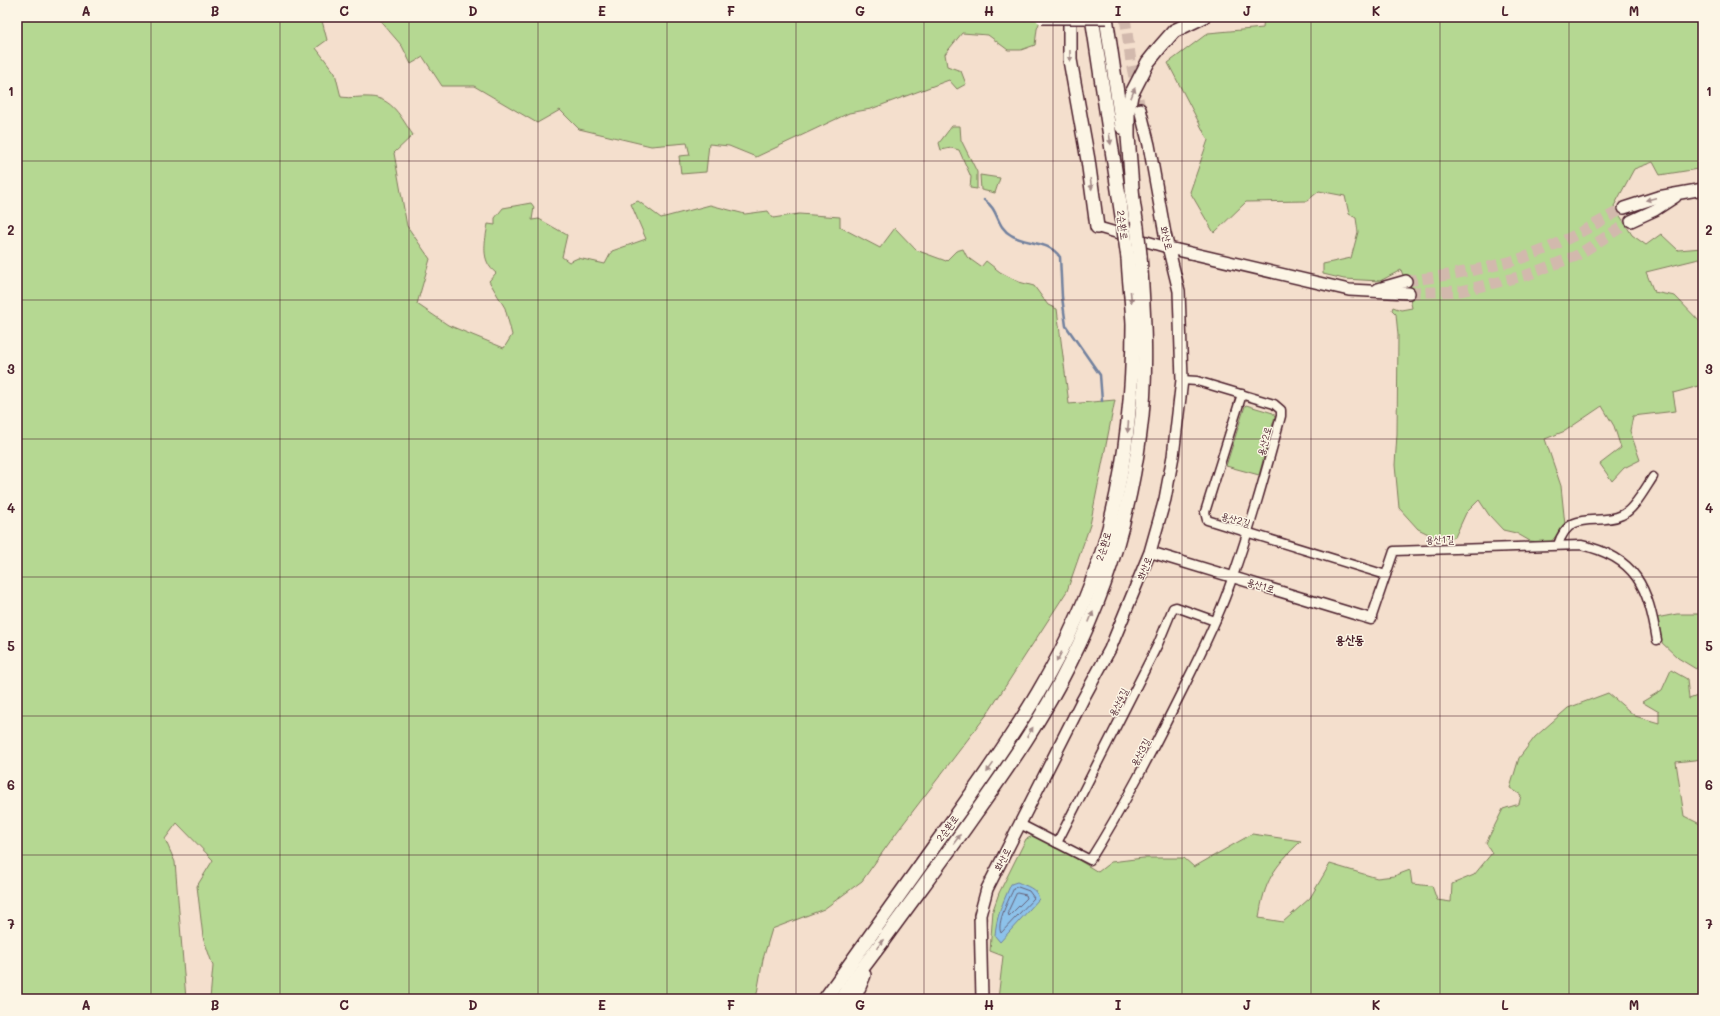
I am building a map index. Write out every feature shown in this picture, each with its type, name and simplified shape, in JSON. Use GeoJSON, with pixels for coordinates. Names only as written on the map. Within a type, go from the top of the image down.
{"type":"FeatureCollection","features":[{"type":"Feature","properties":{"kind":"highway"},"geometry":{"type":"LineString","coordinates":[[1042,17],[1106,17]]}},
{"type":"Feature","properties":{"kind":"highway"},"geometry":{"type":"LineString","coordinates":[[1070,17],[1070,60],[1088,160],[1098,228]]}},
{"type":"Feature","properties":{"kind":"highway","name":"2순환로"},"geometry":{"type":"LineString","coordinates":[[841,999],[1012,761],[1070,664],[1091,618],[1120,530],[1132,482],[1140,432],[1144,371],[1144,331],[1134,257],[1123,223],[1092,17]]}},
{"type":"Feature","properties":{"kind":"highway","name":"2순환로"},"geometry":{"type":"LineString","coordinates":[[825,999],[1006,746],[1035,700],[1060,654],[1084,602],[1104,546],[1116,498],[1127,437],[1132,382],[1134,257],[1137,227],[1106,17]]}},
{"type":"Feature","properties":{"kind":"highway"},"geometry":{"type":"LineString","coordinates":[[1132,201],[1128,136],[1128,112],[1131,95],[1148,62],[1174,31],[1203,17]]}},
{"type":"Feature","properties":{"kind":"highway"},"geometry":{"type":"LineString","coordinates":[[854,999],[869,960]]}},
{"type":"Feature","properties":{"kind":"main road","name":"화산로"},"geometry":{"type":"LineString","coordinates":[[982,999],[980,915],[987,889],[1083,699],[1110,649],[1150,552],[1165,499],[1173,456],[1182,380],[1179,291],[1165,234],[1145,125],[1140,109]]}},
{"type":"Feature","properties":{"kind":"main road"},"geometry":{"type":"LineString","coordinates":[[1624,208],[1658,197],[1703,189]]}},
{"type":"Feature","properties":{"kind":"main road"},"geometry":{"type":"LineString","coordinates":[[1632,221],[1655,210],[1679,194]]}},
{"type":"Feature","properties":{"kind":"main road"},"geometry":{"type":"LineString","coordinates":[[1169,248],[1326,286],[1349,290],[1409,293]]}},
{"type":"Feature","properties":{"kind":"main road"},"geometry":{"type":"LineString","coordinates":[[1371,290],[1406,281]]}},
{"type":"Feature","properties":{"kind":"street"},"geometry":{"type":"LineString","coordinates":[[1098,228],[1169,248]]}},
{"type":"Feature","properties":{"kind":"street","name":"용산2로"},"geometry":{"type":"LineString","coordinates":[[1182,380],[1197,381],[1274,404],[1279,408],[1281,413],[1248,532],[1233,577]]}},
{"type":"Feature","properties":{"kind":"street","name":"용산2길"},"geometry":{"type":"LineString","coordinates":[[1242,394],[1205,517],[1210,522],[1248,532],[1386,575]]}},
{"type":"Feature","properties":{"kind":"street"},"geometry":{"type":"LineString","coordinates":[[1558,545],[1561,534],[1574,523],[1584,520],[1617,517],[1626,513],[1642,495],[1653,477]]}},
{"type":"Feature","properties":{"kind":"street","name":"용산1길"},"geometry":{"type":"LineString","coordinates":[[1372,619],[1394,551],[1581,544],[1598,548],[1617,557],[1627,565],[1641,586],[1652,616],[1657,640]]}},
{"type":"Feature","properties":{"kind":"street","name":"용산1로"},"geometry":{"type":"LineString","coordinates":[[1150,552],[1372,619]]}},
{"type":"Feature","properties":{"kind":"street","name":"용산3길"},"geometry":{"type":"LineString","coordinates":[[1020,824],[1090,860],[1136,782],[1216,621],[1233,577]]}},
{"type":"Feature","properties":{"kind":"street","name":"용산4길"},"geometry":{"type":"LineString","coordinates":[[1057,843],[1158,644],[1173,608],[1176,607],[1216,621]]}},
{"type":"Feature","properties":{"kind":"green space"},"geometry":{"type":"Polygon","coordinates":[[[17,17],[321,17],[327,40],[316,48],[335,73],[341,97],[370,97],[385,101],[396,110],[413,135],[394,153],[407,226],[430,259],[417,304],[448,325],[504,348],[512,335],[505,308],[489,281],[496,273],[488,263],[485,251],[488,224],[495,225],[495,218],[503,208],[531,203],[534,207],[532,220],[539,219],[567,235],[562,257],[569,262],[578,258],[605,264],[612,251],[646,239],[631,204],[638,201],[661,218],[710,205],[745,214],[768,211],[773,218],[799,214],[840,217],[840,227],[880,248],[895,228],[916,250],[946,261],[956,251],[963,249],[967,257],[981,267],[986,261],[1000,272],[1019,282],[1034,286],[1048,305],[1057,309],[1069,404],[1115,400],[1090,525],[1067,591],[988,713],[897,832],[862,881],[824,909],[772,929],[763,959],[756,999],[210,999],[213,966],[203,937],[197,886],[213,860],[177,823],[165,839],[175,862],[186,999],[17,999],[17,17]]]}},
{"type":"Feature","properties":{"kind":"green space"},"geometry":{"type":"Polygon","coordinates":[[[377,17],[1004,17],[1013,21],[1041,18],[1037,29],[1035,45],[1021,50],[1008,50],[988,35],[962,33],[945,54],[947,66],[961,71],[966,84],[957,89],[949,80],[871,109],[849,113],[756,157],[729,146],[709,144],[706,172],[681,174],[679,156],[690,155],[687,143],[651,146],[579,129],[560,110],[537,123],[474,86],[442,86],[423,57],[411,64],[402,46],[377,17]]]}},
{"type":"Feature","properties":{"kind":"green space"},"geometry":{"type":"Polygon","coordinates":[[[1264,17],[1703,17],[1703,157],[1698,169],[1660,175],[1653,162],[1634,169],[1614,206],[1632,235],[1646,245],[1661,234],[1678,250],[1702,248],[1703,258],[1646,272],[1654,292],[1675,296],[1703,325],[1703,385],[1673,393],[1676,411],[1633,416],[1630,431],[1640,460],[1624,468],[1612,481],[1600,464],[1621,448],[1614,426],[1602,406],[1565,431],[1545,439],[1561,486],[1565,525],[1550,543],[1530,541],[1516,533],[1503,530],[1489,515],[1479,500],[1466,513],[1455,537],[1439,539],[1418,529],[1399,508],[1395,465],[1397,434],[1398,335],[1396,314],[1392,310],[1393,307],[1401,310],[1412,308],[1408,288],[1401,270],[1380,281],[1344,279],[1323,274],[1323,264],[1351,258],[1358,232],[1356,218],[1349,214],[1345,196],[1319,191],[1307,201],[1246,202],[1214,233],[1190,192],[1208,140],[1168,63],[1208,33],[1263,28],[1264,17]]]}},
{"type":"Feature","properties":{"kind":"green space"},"geometry":{"type":"Polygon","coordinates":[[[952,126],[960,126],[961,140],[977,172],[977,189],[970,188],[971,177],[959,150],[951,148],[941,150],[939,143],[952,126]]]}},
{"type":"Feature","properties":{"kind":"green space"},"geometry":{"type":"Polygon","coordinates":[[[980,175],[1000,178],[995,193],[981,190],[980,175]]]}},
{"type":"Feature","properties":{"kind":"green space"},"geometry":{"type":"Polygon","coordinates":[[[1246,405],[1273,413],[1275,416],[1259,475],[1226,466],[1246,405]]]}},
{"type":"Feature","properties":{"kind":"green space"},"geometry":{"type":"Polygon","coordinates":[[[1677,614],[1703,614],[1703,660],[1696,669],[1678,658],[1659,640],[1656,618],[1677,614]]]}},
{"type":"Feature","properties":{"kind":"green space"},"geometry":{"type":"Polygon","coordinates":[[[1671,670],[1687,679],[1689,699],[1703,694],[1703,759],[1676,762],[1684,816],[1700,824],[1703,819],[1703,999],[998,999],[1003,956],[990,951],[993,910],[999,893],[1026,839],[1033,836],[1064,851],[1098,872],[1111,862],[1143,858],[1184,858],[1194,867],[1252,834],[1301,841],[1277,867],[1272,875],[1267,884],[1261,905],[1259,918],[1283,922],[1310,898],[1330,864],[1377,878],[1394,876],[1410,870],[1412,884],[1432,886],[1437,900],[1451,902],[1452,884],[1474,875],[1492,853],[1486,843],[1503,809],[1519,804],[1521,795],[1510,788],[1519,758],[1535,737],[1568,708],[1608,693],[1635,716],[1659,723],[1659,712],[1642,702],[1662,690],[1671,670]]]}},
{"type":"Feature","properties":{"kind":"water"},"geometry":{"type":"Polygon","coordinates":[[[1017,882],[1034,890],[1039,899],[1000,942],[995,936],[998,916],[1011,884],[1017,882]]]}},
{"type":"Feature","properties":{"kind":"waterway"},"geometry":{"type":"LineString","coordinates":[[984,200],[992,208],[1006,232],[1017,238],[1050,248],[1060,257],[1062,297],[1066,326],[1100,375],[1102,401]]}},
{"type":"Feature","properties":{"kind":"tunnel"},"geometry":{"type":"LineString","coordinates":[[1125,17],[1131,62],[1140,109]]}},
{"type":"Feature","properties":{"kind":"tunnel"},"geometry":{"type":"LineString","coordinates":[[1406,281],[1463,272],[1519,259],[1560,243],[1624,208]]}},
{"type":"Feature","properties":{"kind":"tunnel"},"geometry":{"type":"LineString","coordinates":[[1409,293],[1461,291],[1527,275],[1576,256],[1631,221]]}},
{"type":"Feature","properties":{"kind":"district","name":"용산동"},"geometry":{"type":"Point","coordinates":[1350,639]}}]}
